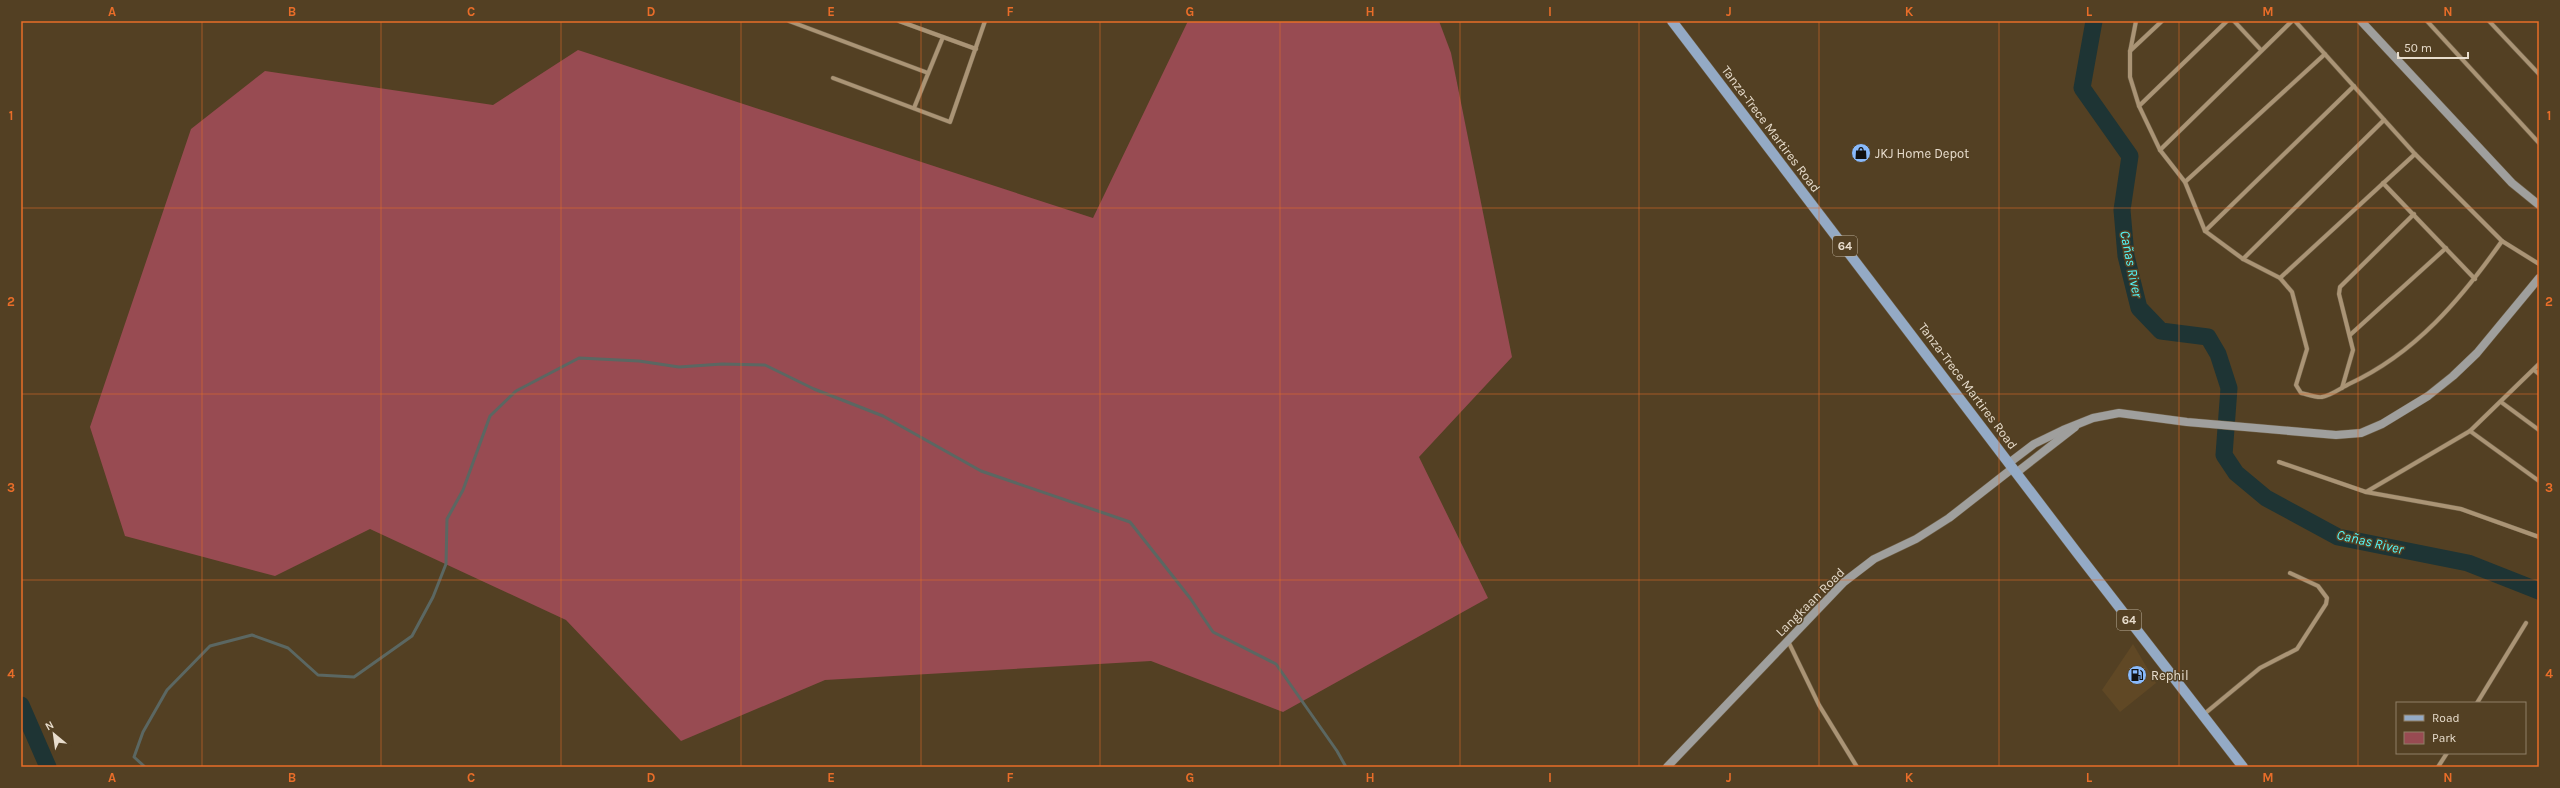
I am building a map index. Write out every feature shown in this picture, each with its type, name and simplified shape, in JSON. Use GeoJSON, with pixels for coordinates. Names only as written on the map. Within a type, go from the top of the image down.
{"type":"FeatureCollection","features":[{"type":"Feature","properties":{"kind":"main road","name":"Tanza-Trece Martires Road"},"geometry":{"type":"LineString","coordinates":[[1672,21],[2243,767]]}},
{"type":"Feature","properties":{"kind":"street"},"geometry":{"type":"LineString","coordinates":[[789,21],[928,73]]}},
{"type":"Feature","properties":{"kind":"street"},"geometry":{"type":"LineString","coordinates":[[901,21],[976,49]]}},
{"type":"Feature","properties":{"kind":"street"},"geometry":{"type":"LineString","coordinates":[[832,78],[950,122],[985,21]]}},
{"type":"Feature","properties":{"kind":"street"},"geometry":{"type":"LineString","coordinates":[[2136,21],[2130,52],[2130,77],[2139,106],[2160,150],[2186,182],[2205,231],[2243,259],[2280,278],[2292,292],[2307,349],[2296,389],[2301,393],[2322,397],[2366,376],[2412,346],[2447,312],[2475,279],[2502,240]]}},
{"type":"Feature","properties":{"kind":"street"},"geometry":{"type":"LineString","coordinates":[[2130,52],[2162,21]]}},
{"type":"Feature","properties":{"kind":"street"},"geometry":{"type":"LineString","coordinates":[[2139,106],[2227,21]]}},
{"type":"Feature","properties":{"kind":"street"},"geometry":{"type":"LineString","coordinates":[[2234,21],[2261,50]]}},
{"type":"Feature","properties":{"kind":"street"},"geometry":{"type":"LineString","coordinates":[[2160,150],[2292,21]]}},
{"type":"Feature","properties":{"kind":"street"},"geometry":{"type":"LineString","coordinates":[[2295,21],[2415,154],[2502,240],[2539,264]]}},
{"type":"Feature","properties":{"kind":"street"},"geometry":{"type":"LineString","coordinates":[[2361,21],[2512,183],[2538,203]]}},
{"type":"Feature","properties":{"kind":"street"},"geometry":{"type":"LineString","coordinates":[[2427,21],[2539,143]]}},
{"type":"Feature","properties":{"kind":"street"},"geometry":{"type":"LineString","coordinates":[[2489,21],[2539,74]]}},
{"type":"Feature","properties":{"kind":"street"},"geometry":{"type":"LineString","coordinates":[[914,108],[942,37]]}},
{"type":"Feature","properties":{"kind":"street"},"geometry":{"type":"LineString","coordinates":[[2186,182],[2325,54]]}},
{"type":"Feature","properties":{"kind":"street"},"geometry":{"type":"LineString","coordinates":[[2205,231],[2354,86]]}},
{"type":"Feature","properties":{"kind":"street"},"geometry":{"type":"LineString","coordinates":[[2243,259],[2384,120]]}},
{"type":"Feature","properties":{"kind":"street"},"geometry":{"type":"LineString","coordinates":[[2280,278],[2415,154]]}},
{"type":"Feature","properties":{"kind":"street"},"geometry":{"type":"LineString","coordinates":[[2383,183],[2475,279]]}},
{"type":"Feature","properties":{"kind":"street"},"geometry":{"type":"LineString","coordinates":[[2342,388],[2353,350],[2339,294],[2340,287],[2414,214]]}},
{"type":"Feature","properties":{"kind":"street"},"geometry":{"type":"LineString","coordinates":[[2350,335],[2446,248]]}},
{"type":"Feature","properties":{"kind":"street"},"geometry":{"type":"LineString","coordinates":[[2013,468],[2025,451],[2034,444],[2093,418],[2119,413],[2187,422],[2336,435],[2361,433],[2382,424],[2428,396],[2453,376],[2477,353],[2539,278]]}},
{"type":"Feature","properties":{"kind":"street"},"geometry":{"type":"LineString","coordinates":[[2366,492],[2470,431],[2539,364]]}},
{"type":"Feature","properties":{"kind":"street"},"geometry":{"type":"LineString","coordinates":[[2534,370],[2539,374]]}},
{"type":"Feature","properties":{"kind":"street"},"geometry":{"type":"LineString","coordinates":[[2501,402],[2539,430]]}},
{"type":"Feature","properties":{"kind":"street"},"geometry":{"type":"LineString","coordinates":[[2013,468],[2033,461],[2075,427]]}},
{"type":"Feature","properties":{"kind":"street"},"geometry":{"type":"LineString","coordinates":[[2470,431],[2539,481]]}},
{"type":"Feature","properties":{"kind":"street"},"geometry":{"type":"LineString","coordinates":[[2025,451],[2033,461]]}},
{"type":"Feature","properties":{"kind":"street"},"geometry":{"type":"LineString","coordinates":[[2279,462],[2366,492],[2461,509],[2539,537]]}},
{"type":"Feature","properties":{"kind":"street","name":"Langkaan Road"},"geometry":{"type":"LineString","coordinates":[[1667,767],[1844,582],[1874,559],[1916,539],[1949,518],[2013,468]]}},
{"type":"Feature","properties":{"kind":"street"},"geometry":{"type":"LineString","coordinates":[[2203,715],[2260,668],[2297,649],[2326,604],[2327,598],[2318,586],[2290,573]]}},
{"type":"Feature","properties":{"kind":"street"},"geometry":{"type":"LineString","coordinates":[[2478,702],[2526,623]]}},
{"type":"Feature","properties":{"kind":"street"},"geometry":{"type":"LineString","coordinates":[[1788,641],[1819,705],[1857,767]]}},
{"type":"Feature","properties":{"kind":"street"},"geometry":{"type":"LineString","coordinates":[[2438,767],[2446,754]]}},
{"type":"Feature","properties":{"kind":"shaded area","name":"Rephil"},"geometry":{"type":"Polygon","coordinates":[[[2133,644],[2156,683],[2120,712],[2102,690],[2133,644]]]}},
{"type":"Feature","properties":{"kind":"green space"},"geometry":{"type":"Polygon","coordinates":[[[1188,21],[1439,21],[1451,53],[1512,357],[1419,457],[1488,598],[1283,712],[1151,661],[825,680],[681,741],[566,620],[370,529],[275,576],[125,536],[90,427],[191,129],[265,71],[493,105],[578,50],[1093,218],[1188,21]]]}},
{"type":"Feature","properties":{"kind":"waterway","name":"Cañas River"},"geometry":{"type":"LineString","coordinates":[[2094,21],[2082,88],[2130,156],[2122,210],[2126,256],[2139,308],[2161,331],[2208,337],[2218,354],[2229,388],[2224,455],[2236,473],[2266,498],[2338,537],[2468,563],[2539,591]]}},
{"type":"Feature","properties":{"kind":"waterway"},"geometry":{"type":"LineString","coordinates":[[145,767],[134,757],[143,732],[167,690],[210,646],[252,635],[288,648],[318,675],[354,677],[412,636],[433,597],[446,564],[447,519],[463,490],[490,416],[516,391],[579,358],[639,361],[679,367],[722,364],[765,365],[814,389],[883,416],[981,471],[1130,522],[1190,598],[1213,632],[1276,664],[1337,751],[1346,767]]}},
{"type":"Feature","properties":{"kind":"waterway"},"geometry":{"type":"LineString","coordinates":[[21,705],[48,767]]}},
{"type":"Feature","properties":{"kind":"place","name":"JKJ Home Depot"},"geometry":{"type":"Point","coordinates":[1861,153]}},
{"type":"Feature","properties":{"kind":"place","name":"Rephil"},"geometry":{"type":"Point","coordinates":[2137,675]}}]}
